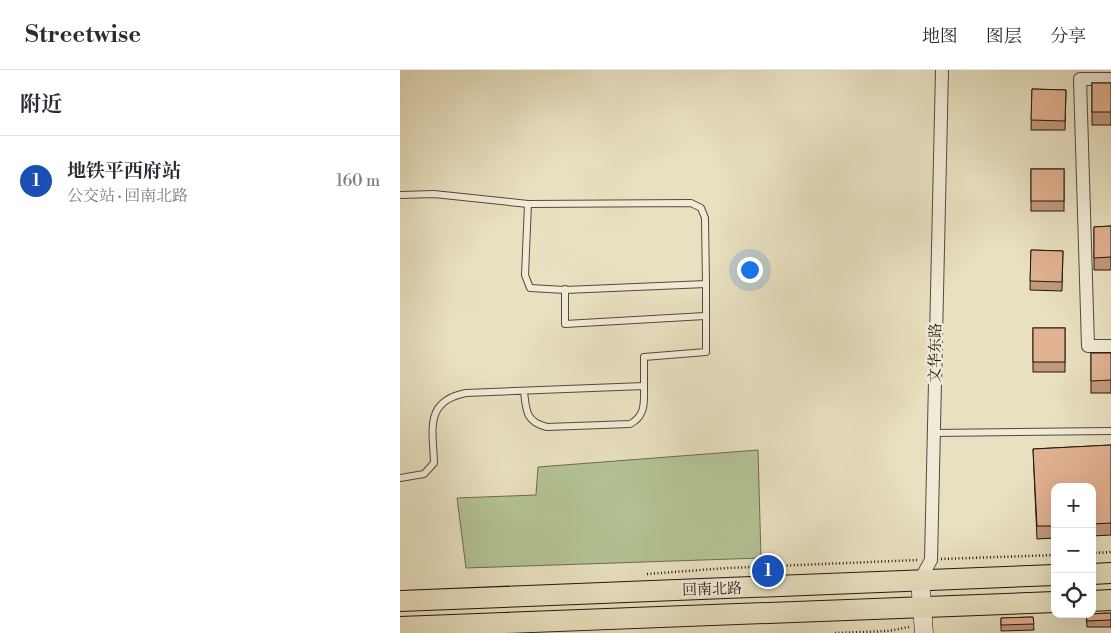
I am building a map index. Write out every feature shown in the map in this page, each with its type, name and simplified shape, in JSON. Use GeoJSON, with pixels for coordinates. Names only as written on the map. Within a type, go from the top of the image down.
{"type":"FeatureCollection","features":[{"type":"Feature","properties":{"kind":"main road"},"geometry":{"type":"LineString","coordinates":[[1096,574],[1111,573]]}},
{"type":"Feature","properties":{"kind":"main road","name":"回南北路"},"geometry":{"type":"LineString","coordinates":[[400,601],[1051,575]]}},
{"type":"Feature","properties":{"kind":"main road"},"geometry":{"type":"LineString","coordinates":[[1096,601],[1111,600]]}},
{"type":"Feature","properties":{"kind":"main road","name":"回南北路"},"geometry":{"type":"LineString","coordinates":[[400,627],[1051,602]]}},
{"type":"Feature","properties":{"kind":"street","name":"文华东路"},"geometry":{"type":"LineString","coordinates":[[920,580],[931,560],[942,70]]}},
{"type":"Feature","properties":{"kind":"street"},"geometry":{"type":"LineString","coordinates":[[1111,79],[1080,79],[1088,346],[1111,346]]}},
{"type":"Feature","properties":{"kind":"street"},"geometry":{"type":"LineString","coordinates":[[920,580],[924,633]]}},
{"type":"Feature","properties":{"kind":"lane"},"geometry":{"type":"LineString","coordinates":[[400,195],[434,194],[528,204],[690,203],[701,208],[705,218],[706,352],[644,357],[644,406],[638,420],[630,424],[547,427],[535,424],[529,417],[524,391]]}},
{"type":"Feature","properties":{"kind":"lane"},"geometry":{"type":"LineString","coordinates":[[528,204],[527,282],[530,288],[565,289],[706,284]]}},
{"type":"Feature","properties":{"kind":"lane"},"geometry":{"type":"LineString","coordinates":[[565,289],[565,324],[705,316]]}},
{"type":"Feature","properties":{"kind":"lane"},"geometry":{"type":"LineString","coordinates":[[400,478],[424,474],[434,463],[433,417],[437,408],[452,396],[466,393],[644,386]]}},
{"type":"Feature","properties":{"kind":"lane"},"geometry":{"type":"LineString","coordinates":[[934,433],[1111,431]]}},
{"type":"Feature","properties":{"kind":"path"},"geometry":{"type":"LineString","coordinates":[[1096,553],[1111,552]]}},
{"type":"Feature","properties":{"kind":"path"},"geometry":{"type":"LineString","coordinates":[[964,558],[1051,555]]}},
{"type":"Feature","properties":{"kind":"path"},"geometry":{"type":"LineString","coordinates":[[639,574],[728,568],[885,562]]}},
{"type":"Feature","properties":{"kind":"path"},"geometry":{"type":"LineString","coordinates":[[835,633],[888,631]]}},
{"type":"Feature","properties":{"kind":"green space"},"geometry":{"type":"Polygon","coordinates":[[[758,450],[761,558],[466,568],[457,498],[536,495],[538,467],[758,450]]]}},
{"type":"Feature","properties":{"kind":"building"},"geometry":{"type":"Polygon","coordinates":[[[1092,83],[1111,83],[1111,112],[1092,112],[1092,83]]]}},
{"type":"Feature","properties":{"kind":"building"},"geometry":{"type":"Polygon","coordinates":[[[1032,89],[1066,90],[1065,121],[1031,120],[1032,89]]]}},
{"type":"Feature","properties":{"kind":"building"},"geometry":{"type":"Polygon","coordinates":[[[1031,169],[1064,169],[1064,201],[1031,201],[1031,169]]]}},
{"type":"Feature","properties":{"kind":"building"},"geometry":{"type":"Polygon","coordinates":[[[1111,226],[1111,257],[1094,258],[1094,227],[1111,226]]]}},
{"type":"Feature","properties":{"kind":"building"},"geometry":{"type":"Polygon","coordinates":[[[1031,250],[1063,251],[1062,282],[1030,281],[1031,250]]]}},
{"type":"Feature","properties":{"kind":"building"},"geometry":{"type":"Polygon","coordinates":[[[1033,328],[1065,328],[1065,362],[1033,362],[1033,328]]]}},
{"type":"Feature","properties":{"kind":"building"},"geometry":{"type":"Polygon","coordinates":[[[1091,353],[1111,353],[1111,380],[1091,381],[1091,353]]]}},
{"type":"Feature","properties":{"kind":"building"},"geometry":{"type":"Polygon","coordinates":[[[1111,445],[1111,523],[1096,524],[1096,483],[1051,483],[1051,526],[1037,526],[1033,449],[1111,445]]]}},
{"type":"Feature","properties":{"kind":"building"},"geometry":{"type":"Polygon","coordinates":[[[1111,613],[1111,620],[1087,621],[1087,618],[1096,618],[1096,614],[1111,613]]]}},
{"type":"Feature","properties":{"kind":"building"},"geometry":{"type":"Polygon","coordinates":[[[1033,617],[1034,624],[1001,625],[1001,618],[1033,617]]]}},
{"type":"Feature","properties":{"kind":"place","name":"地铁平西府站"},"geometry":{"type":"Point","coordinates":[768,571]}}]}
